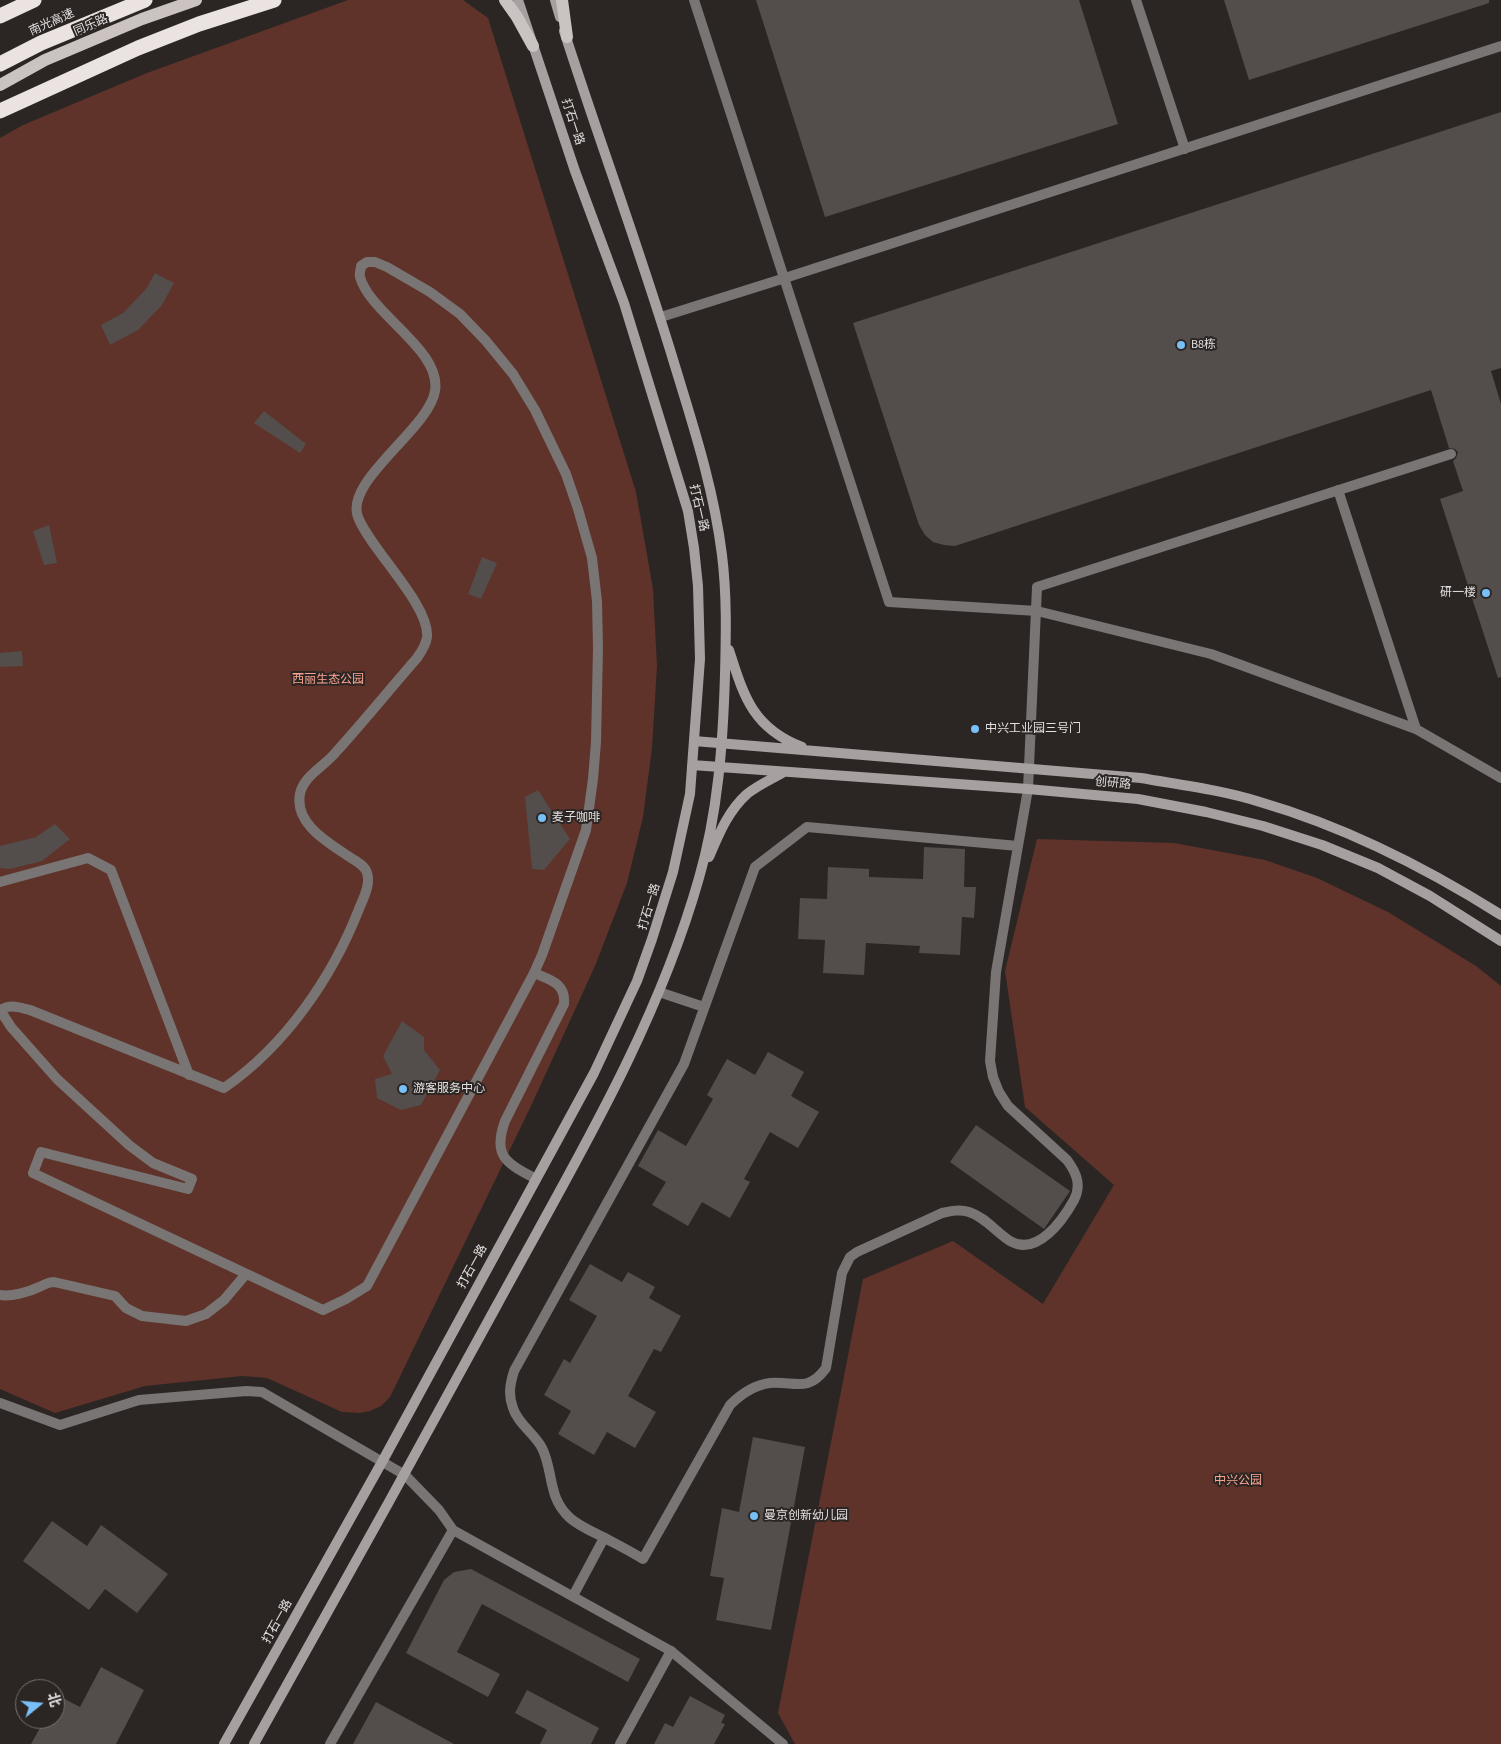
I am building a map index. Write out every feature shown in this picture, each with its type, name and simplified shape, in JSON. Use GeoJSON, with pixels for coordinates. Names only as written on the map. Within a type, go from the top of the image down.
{"type":"FeatureCollection","features":[{"type":"Feature","properties":{"kind":"highway"},"geometry":{"type":"LineString","coordinates":[[0,16],[34,0]]}},
{"type":"Feature","properties":{"kind":"highway","name":"南光高速"},"geometry":{"type":"LineString","coordinates":[[0,64],[41,43],[145,0]]}},
{"type":"Feature","properties":{"kind":"highway"},"geometry":{"type":"LineString","coordinates":[[0,111],[138,48],[199,24],[274,0]]}},
{"type":"Feature","properties":{"kind":"main road","name":"同乐路"},"geometry":{"type":"LineString","coordinates":[[0,85],[45,60],[196,0]]}},
{"type":"Feature","properties":{"kind":"main road"},"geometry":{"type":"LineString","coordinates":[[505,0],[533,46]]}},
{"type":"Feature","properties":{"kind":"main road","name":"打石一路"},"geometry":{"type":"LineString","coordinates":[[224,1744],[382,1462],[594,1073],[637,981],[664,904],[690,794],[698,699],[700,641],[694,548],[688,511],[624,303],[575,171],[518,0]]}},
{"type":"Feature","properties":{"kind":"main road","name":"打石一路"},"geometry":{"type":"LineString","coordinates":[[254,1744],[405,1475],[610,1097],[659,992],[676,949],[700,876],[710,826],[722,743],[726,641],[726,596],[716,513],[699,444],[661,317],[555,0]]}},
{"type":"Feature","properties":{"kind":"main road"},"geometry":{"type":"LineString","coordinates":[[562,0],[566,37]]}},
{"type":"Feature","properties":{"kind":"main road"},"geometry":{"type":"LineString","coordinates":[[726,641],[741,690],[758,717],[786,741],[815,752]]}},
{"type":"Feature","properties":{"kind":"main road","name":"创研路"},"geometry":{"type":"LineString","coordinates":[[694,741],[1141,778],[1203,788],[1260,801],[1314,819],[1401,857],[1464,891],[1501,914]]}},
{"type":"Feature","properties":{"kind":"main road","name":"创研路"},"geometry":{"type":"LineString","coordinates":[[692,765],[1028,789],[1138,799],[1225,817],[1305,839],[1378,868],[1430,896],[1501,941]]}},
{"type":"Feature","properties":{"kind":"main road"},"geometry":{"type":"LineString","coordinates":[[700,876],[724,824],[736,806],[748,793],[784,772]]}},
{"type":"Feature","properties":{"kind":"street"},"geometry":{"type":"LineString","coordinates":[[694,0],[890,602],[1037,611],[1212,654],[1416,729],[1501,778]]}},
{"type":"Feature","properties":{"kind":"street"},"geometry":{"type":"LineString","coordinates":[[1136,0],[1185,149]]}},
{"type":"Feature","properties":{"kind":"street"},"geometry":{"type":"LineString","coordinates":[[661,317],[1501,46]]}},
{"type":"Feature","properties":{"kind":"street"},"geometry":{"type":"LineString","coordinates":[[367,262],[375,262],[430,292],[460,314],[486,341],[513,374],[550,440],[566,474],[592,558],[597,601],[596,742],[586,830],[534,973],[367,1286],[346,1299],[323,1310],[33,1173],[41,1152],[188,1189],[192,1179],[153,1163],[122,1139],[57,1079],[5,1019],[1,1009],[7,1006],[30,1010],[188,1075],[224,1088],[248,1070],[285,1031],[318,989],[344,943],[367,886],[368,875],[364,866],[317,834],[306,822],[300,809],[299,796],[302,787],[309,778],[334,755],[417,658],[427,636],[424,623],[408,590],[363,530],[356,513],[361,490],[415,426],[433,401],[436,390],[432,368],[424,356],[370,295],[360,276],[361,266],[367,262]]}},
{"type":"Feature","properties":{"kind":"street"},"geometry":{"type":"LineString","coordinates":[[1018,846],[807,827],[755,867],[684,1064],[514,1371],[510,1384],[510,1397],[514,1411],[542,1449],[549,1469],[552,1490],[557,1501],[571,1519],[643,1558],[730,1405],[749,1390],[760,1385],[771,1383],[801,1385],[811,1383],[820,1377],[826,1368],[842,1273],[850,1257],[857,1252],[942,1213],[956,1210],[970,1212],[1011,1242],[1025,1245],[1039,1242],[1050,1233],[1071,1206],[1076,1195],[1078,1182],[1075,1170],[1068,1160],[1008,1106],[992,1077],[990,1061],[996,972],[1028,789],[1037,588],[1450,454]]}},
{"type":"Feature","properties":{"kind":"street"},"geometry":{"type":"LineString","coordinates":[[1338,490],[1416,729]]}},
{"type":"Feature","properties":{"kind":"street"},"geometry":{"type":"LineString","coordinates":[[0,882],[88,858],[111,870],[188,1075]]}},
{"type":"Feature","properties":{"kind":"street"},"geometry":{"type":"LineString","coordinates":[[534,973],[556,983],[562,988],[565,996],[564,1004],[505,1121],[500,1134],[500,1147],[504,1158],[510,1164],[536,1179]]}},
{"type":"Feature","properties":{"kind":"street"},"geometry":{"type":"LineString","coordinates":[[659,992],[704,1007]]}},
{"type":"Feature","properties":{"kind":"street"},"geometry":{"type":"LineString","coordinates":[[0,1295],[6,1296],[40,1287],[48,1282],[54,1282],[115,1296],[126,1308],[142,1316],[186,1321],[206,1314],[224,1300],[246,1274]]}},
{"type":"Feature","properties":{"kind":"street"},"geometry":{"type":"LineString","coordinates":[[0,1403],[60,1425],[139,1400],[246,1391],[262,1392],[405,1475],[439,1510],[453,1530],[671,1651],[783,1744]]}},
{"type":"Feature","properties":{"kind":"street"},"geometry":{"type":"LineString","coordinates":[[330,1744],[453,1530]]}},
{"type":"Feature","properties":{"kind":"street"},"geometry":{"type":"LineString","coordinates":[[573,1596],[604,1538]]}},
{"type":"Feature","properties":{"kind":"street"},"geometry":{"type":"LineString","coordinates":[[620,1744],[671,1651]]}},
{"type":"Feature","properties":{"kind":"green space","name":"西丽生态公园"},"geometry":{"type":"Polygon","coordinates":[[[348,0],[463,0],[488,18],[636,492],[653,589],[657,666],[652,748],[643,817],[627,883],[595,966],[531,1106],[390,1397],[381,1406],[370,1411],[360,1413],[342,1412],[267,1378],[242,1376],[145,1386],[55,1413],[0,1389],[0,138],[23,125],[147,73],[348,0]]]}},
{"type":"Feature","properties":{"kind":"green space","name":"中兴公园"},"geometry":{"type":"Polygon","coordinates":[[[1037,839],[1174,843],[1265,860],[1317,878],[1388,912],[1476,966],[1501,986],[1501,1744],[795,1744],[778,1713],[863,1279],[953,1241],[1043,1304],[1114,1185],[1025,1107],[1005,971],[1037,839]]]}},
{"type":"Feature","properties":{"kind":"building"},"geometry":{"type":"Polygon","coordinates":[[[756,0],[1079,0],[1118,124],[825,217],[756,0]]]}},
{"type":"Feature","properties":{"kind":"building"},"geometry":{"type":"Polygon","coordinates":[[[1224,0],[1489,0],[1489,3],[1249,80],[1224,0]]]}},
{"type":"Feature","properties":{"kind":"building","name":"B8栋"},"geometry":{"type":"Polygon","coordinates":[[[1501,112],[1501,368],[1491,371],[1501,404],[1501,677],[1498,678],[1440,499],[1463,491],[1453,461],[1458,452],[1455,449],[1449,448],[1431,390],[955,546],[933,542],[925,535],[919,525],[853,323],[1501,112]]]}},
{"type":"Feature","properties":{"kind":"building"},"geometry":{"type":"Polygon","coordinates":[[[155,273],[174,283],[162,305],[138,330],[110,345],[101,325],[123,313],[146,289],[155,273]]]}},
{"type":"Feature","properties":{"kind":"building"},"geometry":{"type":"Polygon","coordinates":[[[264,411],[306,444],[300,453],[254,423],[264,411]]]}},
{"type":"Feature","properties":{"kind":"building"},"geometry":{"type":"Polygon","coordinates":[[[49,525],[57,563],[44,565],[33,531],[49,525]]]}},
{"type":"Feature","properties":{"kind":"building"},"geometry":{"type":"Polygon","coordinates":[[[482,557],[497,563],[481,599],[468,594],[482,557]]]}},
{"type":"Feature","properties":{"kind":"building"},"geometry":{"type":"Polygon","coordinates":[[[22,651],[23,666],[0,667],[0,653],[22,651]]]}},
{"type":"Feature","properties":{"kind":"building","name":"麦子咖啡"},"geometry":{"type":"Polygon","coordinates":[[[538,790],[570,839],[544,870],[532,869],[525,797],[538,790]]]}},
{"type":"Feature","properties":{"kind":"building"},"geometry":{"type":"Polygon","coordinates":[[[55,824],[70,839],[42,861],[10,869],[0,868],[0,846],[36,837],[55,824]]]}},
{"type":"Feature","properties":{"kind":"building"},"geometry":{"type":"Polygon","coordinates":[[[924,847],[965,849],[964,887],[976,887],[974,918],[962,917],[960,955],[919,953],[920,946],[866,943],[864,975],[823,973],[825,940],[798,939],[800,898],[827,899],[828,867],[869,869],[869,877],[923,879],[924,847]]]}},
{"type":"Feature","properties":{"kind":"building"},"geometry":{"type":"Polygon","coordinates":[[[402,1021],[424,1037],[424,1050],[440,1070],[421,1105],[401,1110],[377,1098],[375,1079],[392,1074],[383,1056],[402,1021]]]}},
{"type":"Feature","properties":{"kind":"building"},"geometry":{"type":"Polygon","coordinates":[[[768,1052],[804,1072],[791,1096],[819,1112],[798,1148],[770,1132],[744,1179],[750,1182],[730,1218],[702,1202],[688,1226],[652,1205],[666,1182],[638,1166],[658,1130],[686,1146],[713,1099],[707,1095],[727,1059],[755,1075],[768,1052]]]}},
{"type":"Feature","properties":{"kind":"building"},"geometry":{"type":"Polygon","coordinates":[[[976,1125],[1070,1191],[1044,1229],[950,1162],[976,1125]]]}},
{"type":"Feature","properties":{"kind":"building"},"geometry":{"type":"Polygon","coordinates":[[[590,1264],[622,1282],[628,1272],[655,1287],[649,1298],[681,1316],[661,1352],[654,1349],[628,1396],[656,1412],[635,1448],[607,1432],[594,1455],[558,1434],[571,1411],[544,1395],[564,1359],[570,1363],[597,1316],[569,1300],[590,1264]]]}},
{"type":"Feature","properties":{"kind":"building"},"geometry":{"type":"Polygon","coordinates":[[[753,1437],[805,1447],[771,1630],[716,1620],[724,1578],[710,1576],[722,1508],[739,1512],[753,1437]]]}},
{"type":"Feature","properties":{"kind":"building"},"geometry":{"type":"Polygon","coordinates":[[[52,1521],[87,1546],[101,1525],[168,1574],[137,1613],[105,1589],[89,1610],[23,1561],[52,1521]]]}},
{"type":"Feature","properties":{"kind":"building"},"geometry":{"type":"Polygon","coordinates":[[[471,1569],[640,1659],[628,1682],[482,1604],[457,1652],[500,1674],[488,1697],[406,1653],[444,1580],[454,1572],[471,1569]]]}},
{"type":"Feature","properties":{"kind":"building"},"geometry":{"type":"Polygon","coordinates":[[[101,1667],[144,1690],[116,1744],[31,1744],[39,1729],[65,1729],[65,1699],[80,1707],[101,1667]]]}},
{"type":"Feature","properties":{"kind":"building"},"geometry":{"type":"Polygon","coordinates":[[[527,1690],[599,1728],[591,1744],[540,1744],[547,1730],[515,1713],[527,1690]]]}},
{"type":"Feature","properties":{"kind":"building"},"geometry":{"type":"Polygon","coordinates":[[[690,1696],[725,1715],[721,1723],[725,1724],[714,1744],[654,1744],[665,1723],[673,1727],[690,1696]]]}},
{"type":"Feature","properties":{"kind":"building"},"geometry":{"type":"Polygon","coordinates":[[[376,1702],[454,1744],[353,1744],[376,1702]]]}},
{"type":"Feature","properties":{"kind":"place","name":"B8栋"},"geometry":{"type":"Point","coordinates":[1181,345]}},
{"type":"Feature","properties":{"kind":"place","name":"研一楼"},"geometry":{"type":"Point","coordinates":[1486,593]}},
{"type":"Feature","properties":{"kind":"place","name":"中兴工业园三号门"},"geometry":{"type":"Point","coordinates":[975,729]}},
{"type":"Feature","properties":{"kind":"place","name":"麦子咖啡"},"geometry":{"type":"Point","coordinates":[542,818]}},
{"type":"Feature","properties":{"kind":"place","name":"游客服务中心"},"geometry":{"type":"Point","coordinates":[403,1089]}},
{"type":"Feature","properties":{"kind":"place","name":"曼京创新幼儿园"},"geometry":{"type":"Point","coordinates":[754,1516]}}]}
